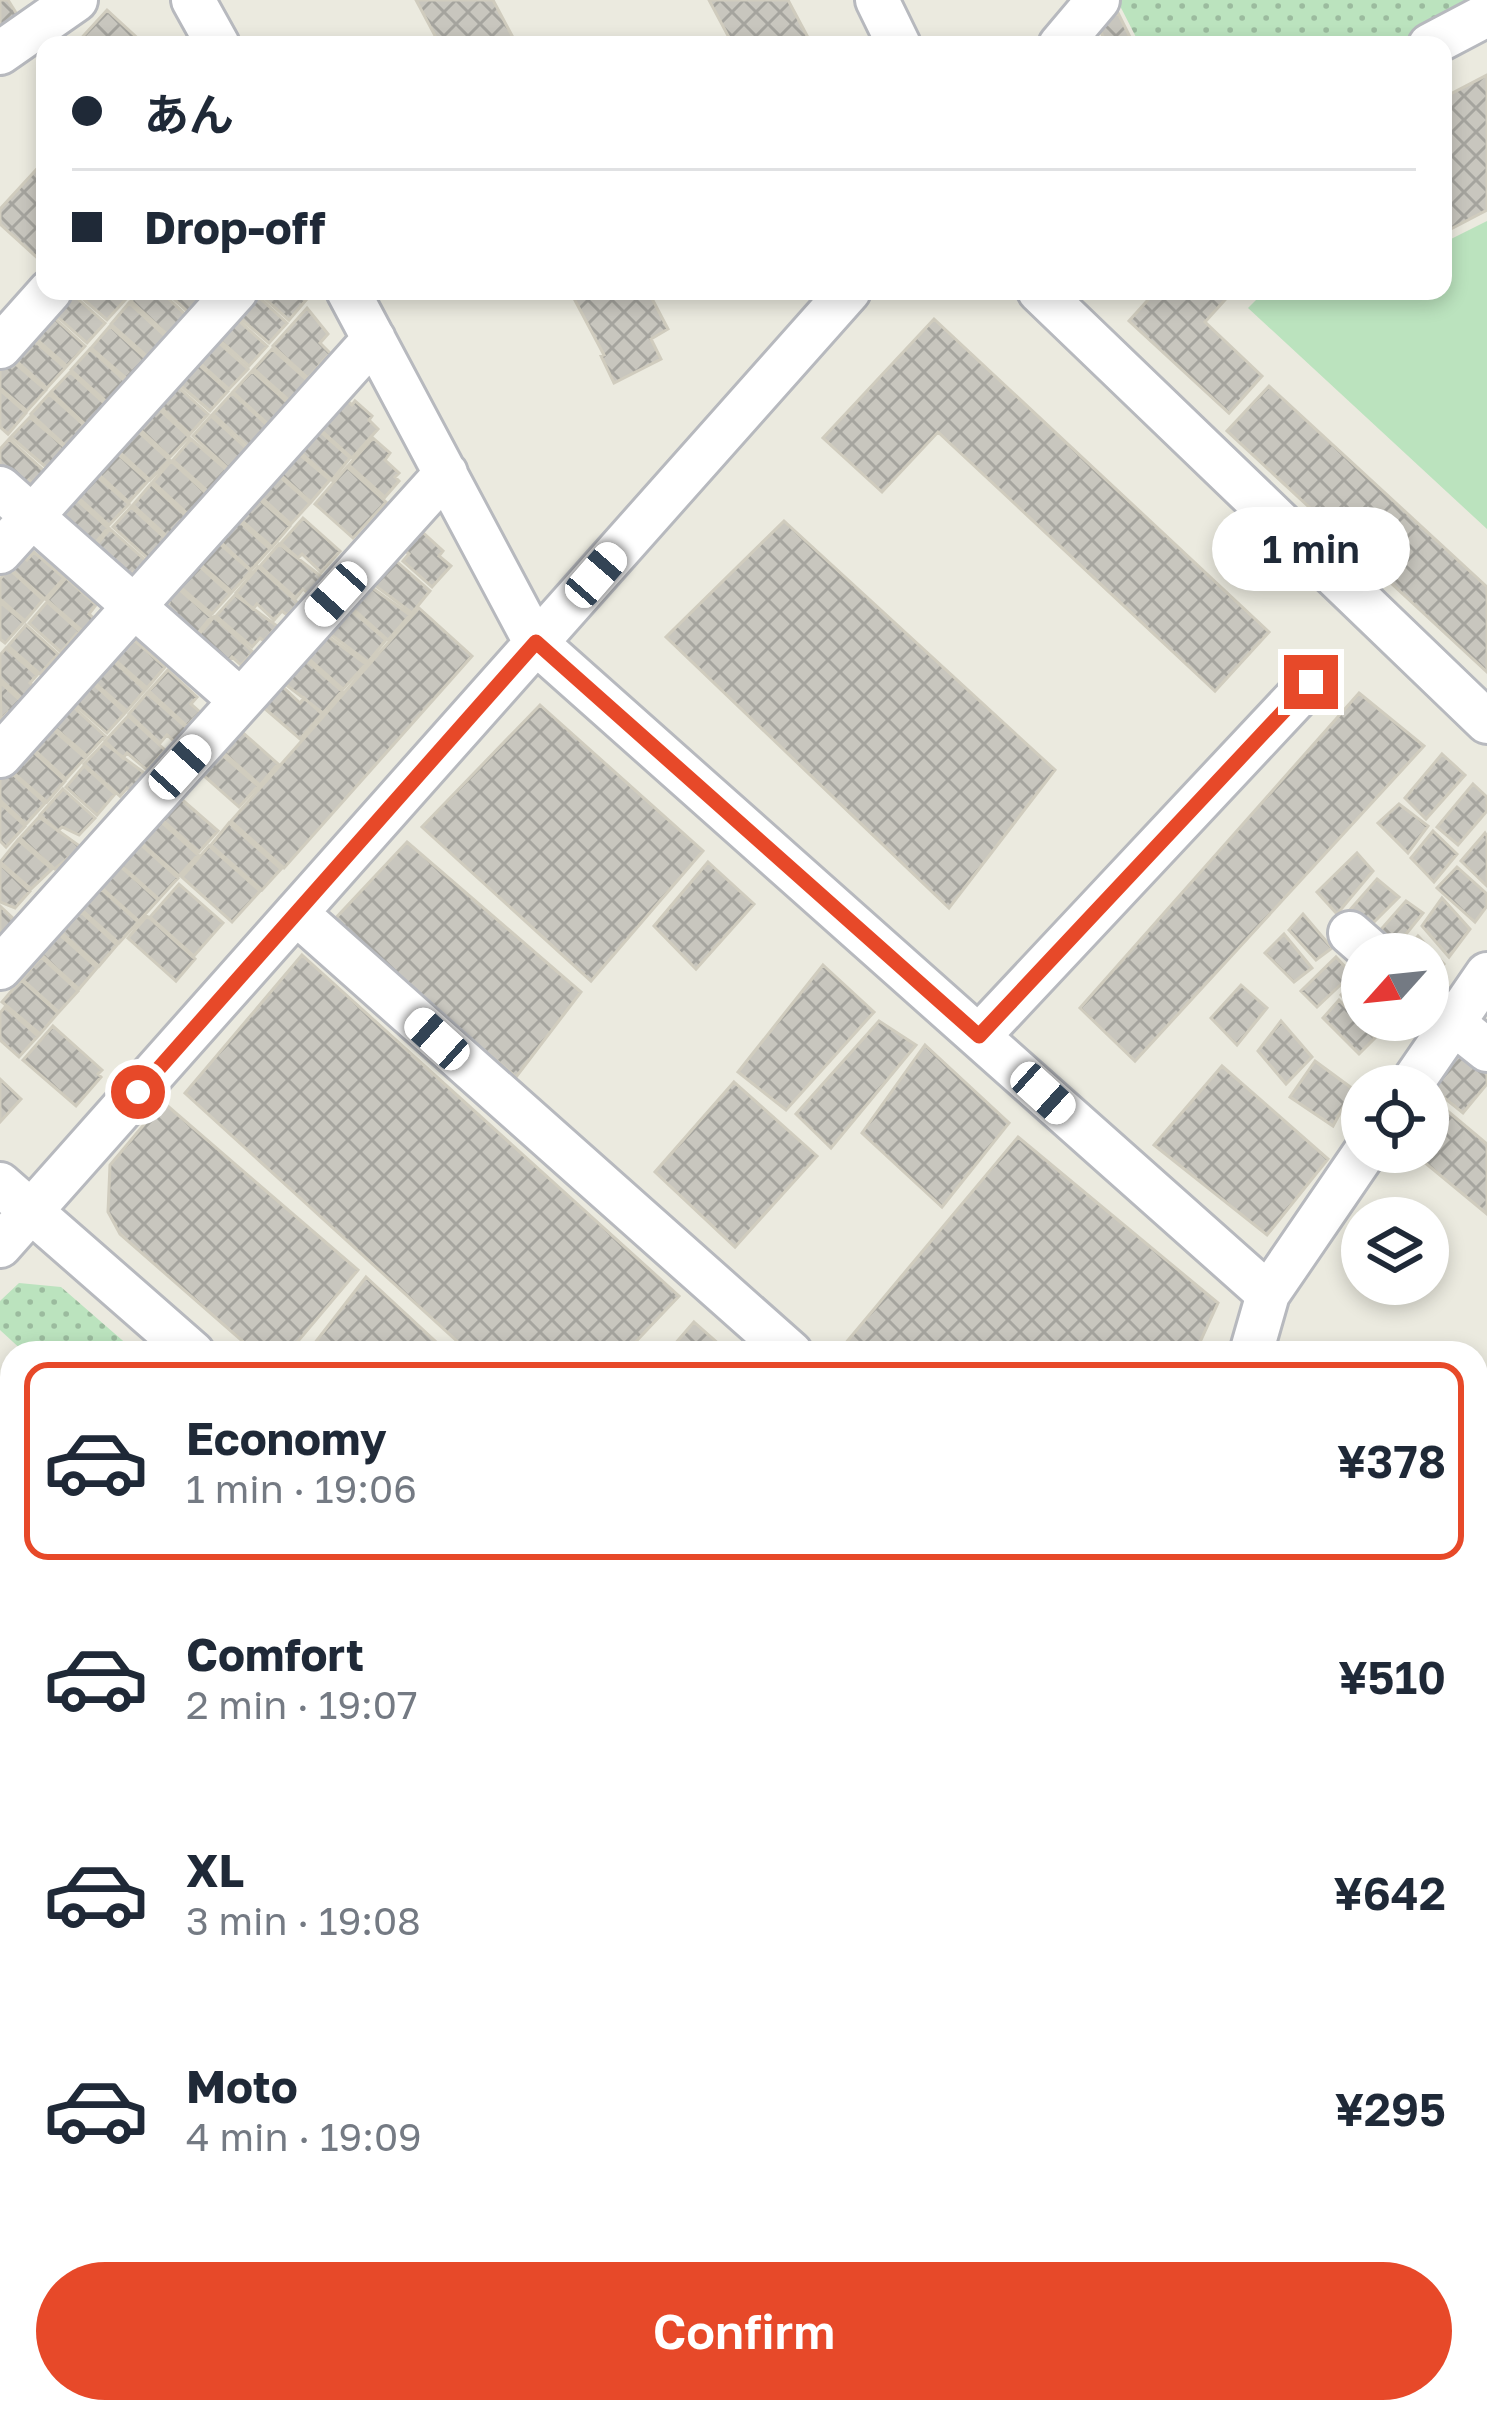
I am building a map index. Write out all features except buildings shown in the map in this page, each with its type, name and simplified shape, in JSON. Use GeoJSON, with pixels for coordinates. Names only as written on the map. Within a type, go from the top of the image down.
{"type":"FeatureCollection","features":[{"type":"Feature","properties":{"kind":"street"},"geometry":{"type":"LineString","coordinates":[[0,53],[76,0]]}},
{"type":"Feature","properties":{"kind":"street"},"geometry":{"type":"LineString","coordinates":[[194,0],[213,36]]}},
{"type":"Feature","properties":{"kind":"street"},"geometry":{"type":"LineString","coordinates":[[877,0],[895,36]]}},
{"type":"Feature","properties":{"kind":"street"},"geometry":{"type":"LineString","coordinates":[[1068,36],[1098,0]]}},
{"type":"Feature","properties":{"kind":"street"},"geometry":{"type":"LineString","coordinates":[[1448,36],[1487,16]]}},
{"type":"Feature","properties":{"kind":"street"},"geometry":{"type":"LineString","coordinates":[[0,347],[42,300]]}},
{"type":"Feature","properties":{"kind":"street"},"geometry":{"type":"LineString","coordinates":[[0,552],[228,300]]}},
{"type":"Feature","properties":{"kind":"street"},"geometry":{"type":"LineString","coordinates":[[353,300],[536,642],[1268,1294]]}},
{"type":"Feature","properties":{"kind":"street"},"geometry":{"type":"LineString","coordinates":[[0,1246],[15,1198],[296,914],[841,300]]}},
{"type":"Feature","properties":{"kind":"street"},"geometry":{"type":"LineString","coordinates":[[1048,300],[1487,722]]}},
{"type":"Feature","properties":{"kind":"street"},"geometry":{"type":"LineString","coordinates":[[0,756],[374,339]]}},
{"type":"Feature","properties":{"kind":"street"},"geometry":{"type":"LineString","coordinates":[[0,968],[446,473]]}},
{"type":"Feature","properties":{"kind":"street"},"geometry":{"type":"LineString","coordinates":[[0,488],[240,700]]}},
{"type":"Feature","properties":{"kind":"street"},"geometry":{"type":"LineString","coordinates":[[979,1036],[1311,682]]}},
{"type":"Feature","properties":{"kind":"street"},"geometry":{"type":"LineString","coordinates":[[296,914],[777,1341]]}},
{"type":"Feature","properties":{"kind":"street"},"geometry":{"type":"LineString","coordinates":[[1449,1006],[1487,974]]}},
{"type":"Feature","properties":{"kind":"street"},"geometry":{"type":"LineString","coordinates":[[1449,1020],[1487,1050]]}},
{"type":"Feature","properties":{"kind":"street"},"geometry":{"type":"LineString","coordinates":[[1254,1341],[1268,1294],[1351,1173]]}},
{"type":"Feature","properties":{"kind":"street"},"geometry":{"type":"LineString","coordinates":[[15,1198],[179,1341]]}},
{"type":"Feature","properties":{"kind":"green space"},"geometry":{"type":"Polygon","coordinates":[[[1117,0],[1485,0],[1413,36],[1135,36],[1117,0]]]}},
{"type":"Feature","properties":{"kind":"green space"},"geometry":{"type":"Polygon","coordinates":[[[1487,221],[1487,529],[1248,308],[1256,300],[1452,300],[1452,238],[1487,221]]]}},
{"type":"Feature","properties":{"kind":"green space"},"geometry":{"type":"Polygon","coordinates":[[[19,1283],[61,1287],[123,1341],[12,1341],[0,1330],[0,1301],[19,1283]]]}},
{"type":"Feature","properties":{"kind":"route"},"geometry":{"type":"LineString","coordinates":[[138,1092],[536,642],[979,1036],[1311,682]]}}]}
